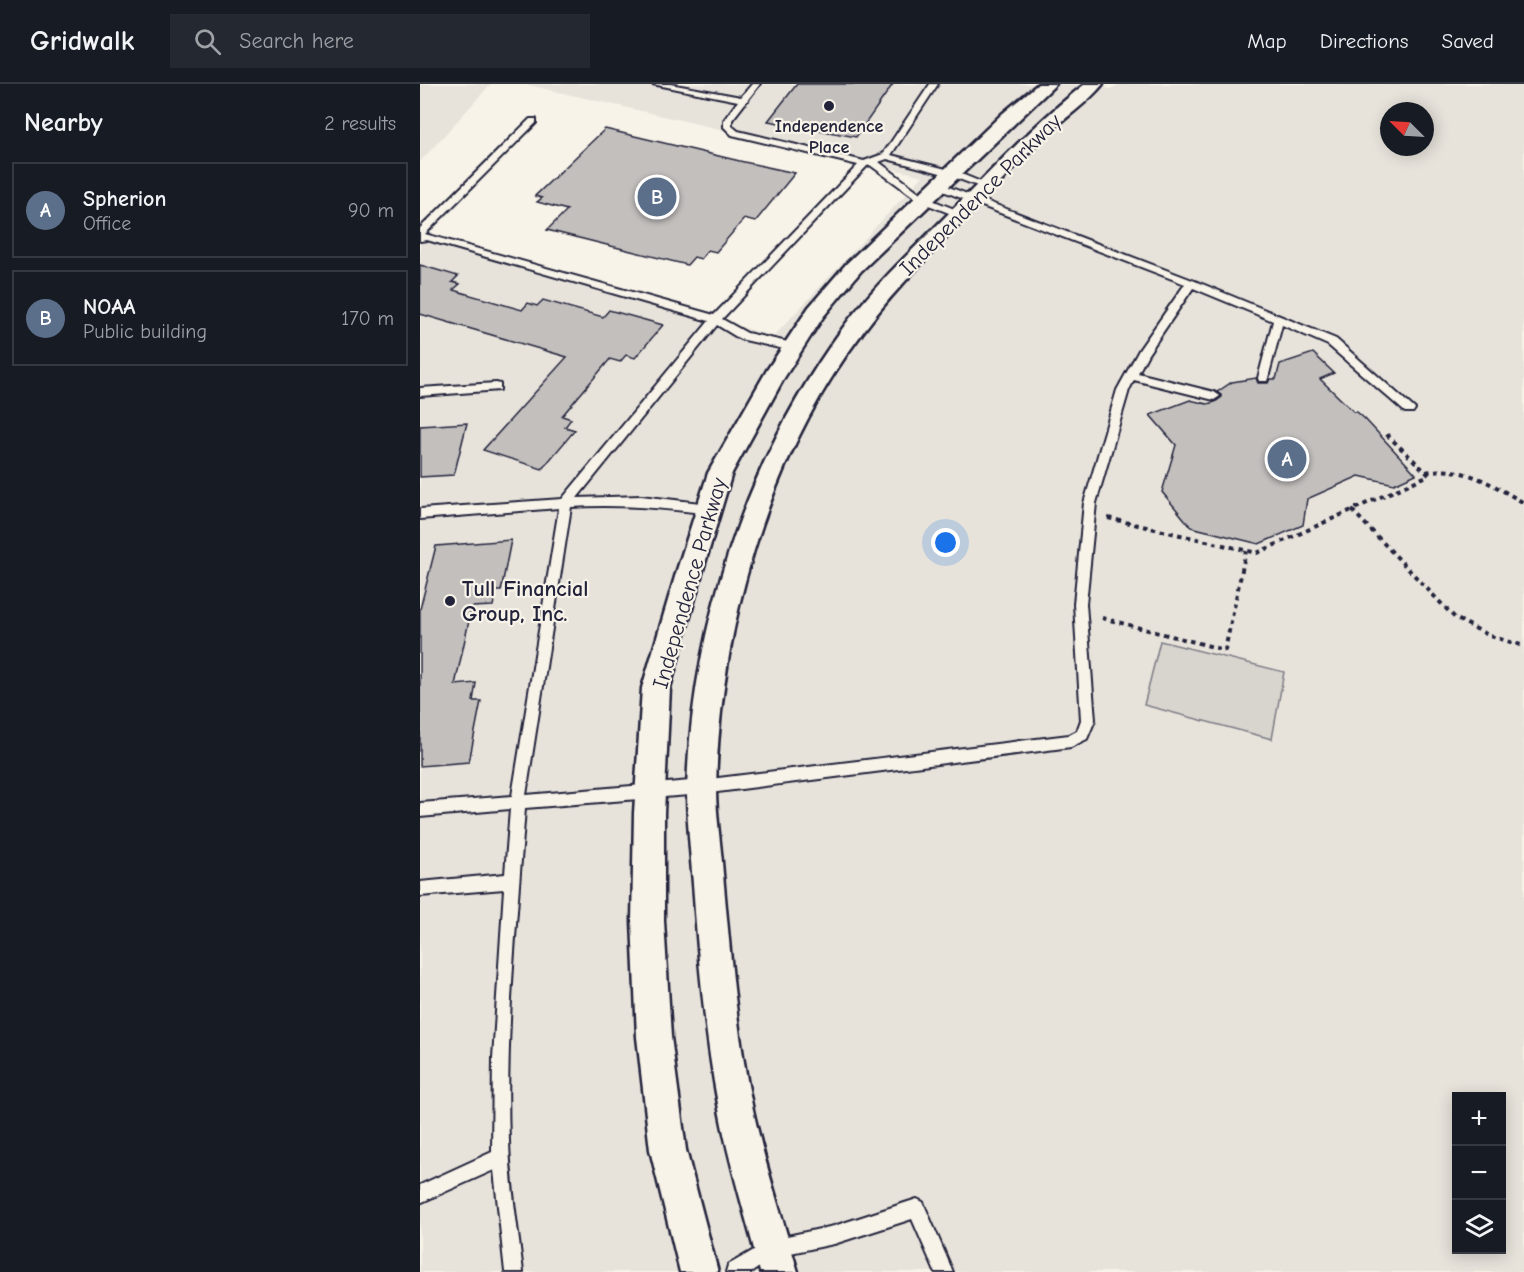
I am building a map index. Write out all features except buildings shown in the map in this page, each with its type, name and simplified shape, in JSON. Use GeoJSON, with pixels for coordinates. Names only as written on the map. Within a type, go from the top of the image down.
{"type":"FeatureCollection","features":[{"type":"Feature","properties":{"kind":"street","name":"Independence Parkway"},"geometry":{"type":"LineString","coordinates":[[699,1272],[668,1150],[654,1037],[648,921],[656,688],[720,473],[793,347],[816,312],[854,267],[1048,84]]}},
{"type":"Feature","properties":{"kind":"street","name":"Independence Parkway"},"geometry":{"type":"LineString","coordinates":[[776,1260],[735,1107],[714,971],[702,787],[714,663],[747,535],[771,472],[814,389],[850,333],[908,265],[1055,116],[1095,84]]}},
{"type":"Feature","properties":{"kind":"lane"},"geometry":{"type":"LineString","coordinates":[[656,84],[744,100]]}},
{"type":"Feature","properties":{"kind":"lane"},"geometry":{"type":"LineString","coordinates":[[756,84],[728,120],[728,127],[735,133],[868,163],[938,186],[1191,283],[1332,342],[1409,409]]}},
{"type":"Feature","properties":{"kind":"lane"},"geometry":{"type":"LineString","coordinates":[[514,1272],[502,1157],[501,1058],[512,881],[518,801],[566,503],[716,319],[868,163],[886,156],[934,84]]}},
{"type":"Feature","properties":{"kind":"lane"},"geometry":{"type":"LineString","coordinates":[[420,236],[533,121]]}},
{"type":"Feature","properties":{"kind":"lane"},"geometry":{"type":"LineString","coordinates":[[886,156],[938,186],[973,200]]}},
{"type":"Feature","properties":{"kind":"lane"},"geometry":{"type":"LineString","coordinates":[[420,236],[716,319],[744,336],[793,347]]}},
{"type":"Feature","properties":{"kind":"lane"},"geometry":{"type":"LineString","coordinates":[[420,810],[651,789],[702,787],[1071,741],[1082,735],[1088,720],[1081,613],[1083,559],[1089,513],[1105,445],[1123,390],[1143,353],[1191,283]]}},
{"type":"Feature","properties":{"kind":"lane"},"geometry":{"type":"LineString","coordinates":[[1263,378],[1278,321]]}},
{"type":"Feature","properties":{"kind":"lane"},"geometry":{"type":"LineString","coordinates":[[1131,375],[1214,396]]}},
{"type":"Feature","properties":{"kind":"lane"},"geometry":{"type":"LineString","coordinates":[[420,392],[496,387]]}},
{"type":"Feature","properties":{"kind":"lane"},"geometry":{"type":"LineString","coordinates":[[420,513],[566,503],[641,501],[709,509]]}},
{"type":"Feature","properties":{"kind":"lane"},"geometry":{"type":"LineString","coordinates":[[420,889],[512,881]]}},
{"type":"Feature","properties":{"kind":"lane"},"geometry":{"type":"LineString","coordinates":[[420,1194],[502,1157]]}},
{"type":"Feature","properties":{"kind":"lane"},"geometry":{"type":"LineString","coordinates":[[735,1272],[776,1260],[834,1234],[917,1208],[944,1272]]}},
{"type":"Feature","properties":{"kind":"path"},"geometry":{"type":"LineString","coordinates":[[1089,513],[1257,553],[1429,475],[1384,432]]}},
{"type":"Feature","properties":{"kind":"path"},"geometry":{"type":"LineString","coordinates":[[1426,472],[1451,469],[1468,473],[1524,503]]}},
{"type":"Feature","properties":{"kind":"path"},"geometry":{"type":"LineString","coordinates":[[1352,510],[1455,618],[1490,636],[1524,646]]}},
{"type":"Feature","properties":{"kind":"path"},"geometry":{"type":"LineString","coordinates":[[1081,613],[1224,650],[1246,550]]}},
{"type":"Feature","properties":{"kind":"shaded area"},"geometry":{"type":"Polygon","coordinates":[[[420,84],[491,84],[420,162],[420,84]]]}},
{"type":"Feature","properties":{"kind":"shaded area"},"geometry":{"type":"Polygon","coordinates":[[[524,84],[1098,84],[1110,89],[1120,84],[1524,84],[1524,1272],[420,1272],[420,238],[774,336],[923,176],[524,84]]]}},
{"type":"Feature","properties":{"kind":"shaded area"},"geometry":{"type":"Polygon","coordinates":[[[1160,641],[1284,672],[1272,739],[1144,705],[1160,641]]]}},
{"type":"Feature","properties":{"kind":"place","name":"Independence Place"},"geometry":{"type":"Point","coordinates":[829,106]}},
{"type":"Feature","properties":{"kind":"place","name":"NOAA"},"geometry":{"type":"Point","coordinates":[657,197]}},
{"type":"Feature","properties":{"kind":"place","name":"Spherion"},"geometry":{"type":"Point","coordinates":[1287,459]}},
{"type":"Feature","properties":{"kind":"place","name":"Tull Financial Group, Inc."},"geometry":{"type":"Point","coordinates":[450,601]}}]}
